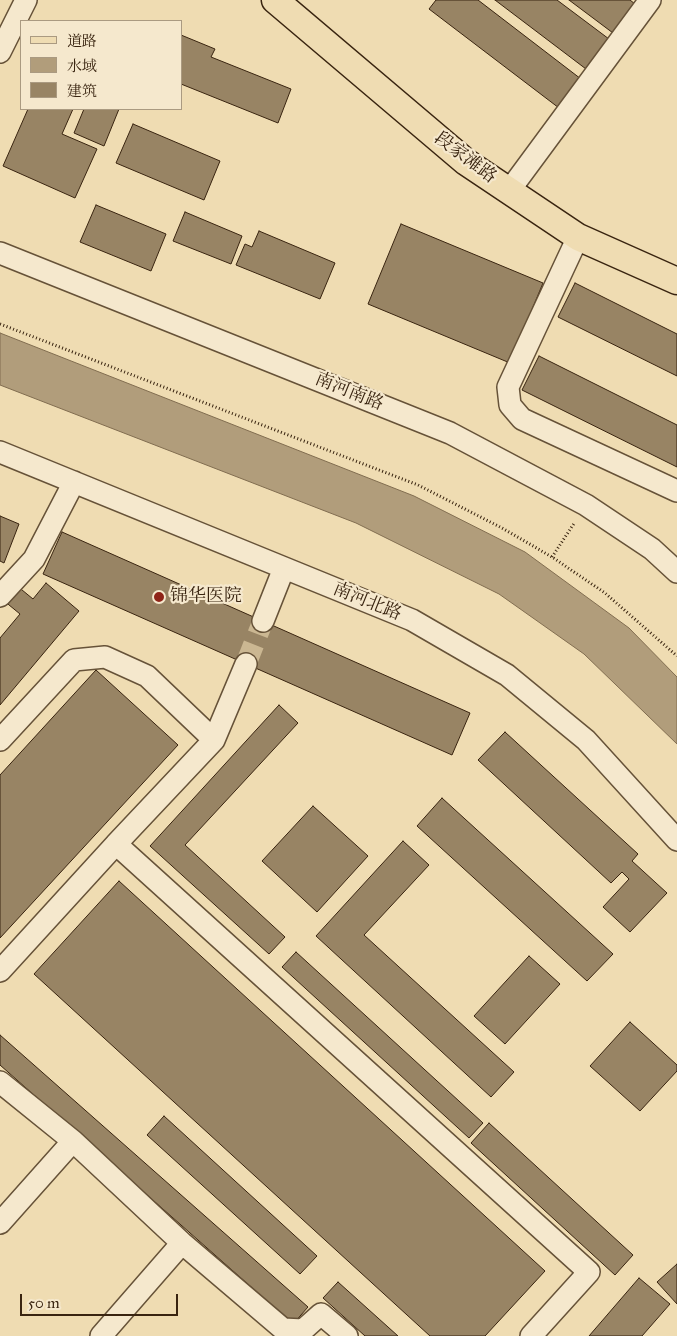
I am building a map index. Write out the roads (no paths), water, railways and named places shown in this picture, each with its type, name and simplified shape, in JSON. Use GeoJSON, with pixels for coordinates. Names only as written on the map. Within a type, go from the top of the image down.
{"type":"FeatureCollection","features":[{"type":"Feature","properties":{"kind":"main road","name":"段家滩路"},"geometry":{"type":"LineString","coordinates":[[275,0],[466,162],[578,237],[677,281]]}},
{"type":"Feature","properties":{"kind":"street"},"geometry":{"type":"LineString","coordinates":[[0,52],[26,0]]}},
{"type":"Feature","properties":{"kind":"street"},"geometry":{"type":"LineString","coordinates":[[509,191],[650,0]]}},
{"type":"Feature","properties":{"kind":"street"},"geometry":{"type":"LineString","coordinates":[[578,237],[508,387],[510,405],[522,419],[677,491]]}},
{"type":"Feature","properties":{"kind":"street","name":"南河南路"},"geometry":{"type":"LineString","coordinates":[[0,254],[450,432],[586,505],[652,549],[677,572]]}},
{"type":"Feature","properties":{"kind":"street","name":"南河北路"},"geometry":{"type":"LineString","coordinates":[[0,452],[412,620],[507,675],[586,740],[677,840]]}},
{"type":"Feature","properties":{"kind":"street"},"geometry":{"type":"LineString","coordinates":[[0,596],[34,558],[74,482]]}},
{"type":"Feature","properties":{"kind":"street"},"geometry":{"type":"LineString","coordinates":[[262,621],[284,568]]}},
{"type":"Feature","properties":{"kind":"street"},"geometry":{"type":"LineString","coordinates":[[0,740],[74,660],[105,658],[147,676],[214,740]]}},
{"type":"Feature","properties":{"kind":"street"},"geometry":{"type":"LineString","coordinates":[[0,971],[214,740],[246,664]]}},
{"type":"Feature","properties":{"kind":"street"},"geometry":{"type":"LineString","coordinates":[[116,844],[589,1272],[531,1336]]}},
{"type":"Feature","properties":{"kind":"street"},"geometry":{"type":"LineString","coordinates":[[0,1082],[72,1141],[182,1243],[283,1329],[300,1333],[321,1314],[348,1336]]}},
{"type":"Feature","properties":{"kind":"street"},"geometry":{"type":"LineString","coordinates":[[0,1223],[72,1141]]}},
{"type":"Feature","properties":{"kind":"street"},"geometry":{"type":"LineString","coordinates":[[100,1336],[182,1243]]}},
{"type":"Feature","properties":{"kind":"water"},"geometry":{"type":"Polygon","coordinates":[[[0,333],[414,496],[525,552],[629,628],[677,677],[677,744],[584,654],[499,594],[356,523],[0,385],[0,333]]]}},
{"type":"Feature","properties":{"kind":"tunnel"},"geometry":{"type":"LineString","coordinates":[[246,664],[263,621]]}},
{"type":"Feature","properties":{"kind":"place","name":"锦华医院"},"geometry":{"type":"Point","coordinates":[159,597]}}]}
